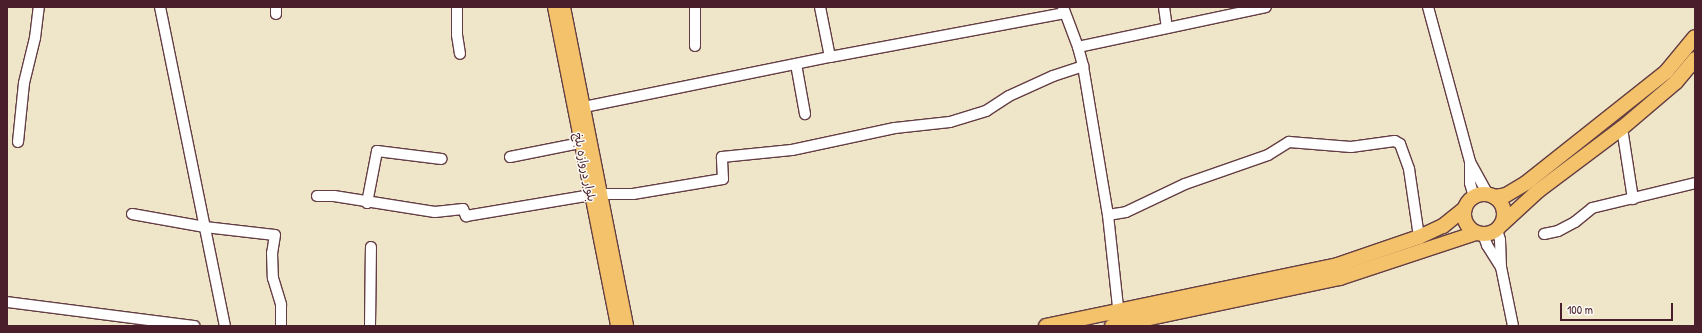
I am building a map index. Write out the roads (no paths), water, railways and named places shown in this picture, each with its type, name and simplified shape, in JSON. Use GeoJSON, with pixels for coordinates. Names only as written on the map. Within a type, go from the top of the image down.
{"type":"FeatureCollection","features":[{"type":"Feature","properties":{"kind":"highway"},"geometry":{"type":"LineString","coordinates":[[1118,322],[1337,265],[1419,238],[1443,226],[1465,208],[1474,197],[1506,195],[1526,183],[1666,72],[1695,37]]}},
{"type":"Feature","properties":{"kind":"highway"},"geometry":{"type":"LineString","coordinates":[[1046,326],[1118,322],[1340,278],[1500,227],[1538,191],[1622,128],[1676,82],[1695,58]]}},
{"type":"Feature","properties":{"kind":"highway"},"geometry":{"type":"LineString","coordinates":[[1492,196],[1501,202],[1504,209],[1504,217],[1500,227]]}},
{"type":"Feature","properties":{"kind":"highway"},"geometry":{"type":"LineString","coordinates":[[1465,208],[1464,215],[1466,222],[1480,233]]}},
{"type":"Feature","properties":{"kind":"main road","name":"بلوار دروازه بلخ"},"geometry":{"type":"LineString","coordinates":[[554,7],[580,144],[596,195],[627,326]]}},
{"type":"Feature","properties":{"kind":"main road","name":"بلوار دروازه بلخ"},"geometry":{"type":"LineString","coordinates":[[564,7],[584,108],[617,326]]}},
{"type":"Feature","properties":{"kind":"street"},"geometry":{"type":"LineString","coordinates":[[18,142],[24,83],[35,38],[38,7]]}},
{"type":"Feature","properties":{"kind":"street"},"geometry":{"type":"LineString","coordinates":[[160,7],[225,326]]}},
{"type":"Feature","properties":{"kind":"street"},"geometry":{"type":"LineString","coordinates":[[457,7],[457,35],[460,54]]}},
{"type":"Feature","properties":{"kind":"street"},"geometry":{"type":"LineString","coordinates":[[695,7],[695,46]]}},
{"type":"Feature","properties":{"kind":"street"},"geometry":{"type":"LineString","coordinates":[[820,7],[830,57]]}},
{"type":"Feature","properties":{"kind":"street"},"geometry":{"type":"LineString","coordinates":[[1164,7],[1167,28]]}},
{"type":"Feature","properties":{"kind":"street"},"geometry":{"type":"LineString","coordinates":[[1078,47],[1241,10],[1266,7]]}},
{"type":"Feature","properties":{"kind":"street"},"geometry":{"type":"LineString","coordinates":[[1428,7],[1470,162],[1470,182],[1474,197]]}},
{"type":"Feature","properties":{"kind":"street"},"geometry":{"type":"LineString","coordinates":[[584,108],[1064,10],[1078,47],[1108,216],[1118,322]]}},
{"type":"Feature","properties":{"kind":"street"},"geometry":{"type":"LineString","coordinates":[[796,64],[805,114]]}},
{"type":"Feature","properties":{"kind":"street"},"geometry":{"type":"LineString","coordinates":[[317,196],[334,196],[367,203],[435,212],[463,209],[466,216],[596,195],[633,194],[723,179],[722,157],[792,150],[895,128],[950,122],[986,111],[1009,96],[1054,76],[1082,66]]}},
{"type":"Feature","properties":{"kind":"street"},"geometry":{"type":"LineString","coordinates":[[1622,128],[1633,199]]}},
{"type":"Feature","properties":{"kind":"street"},"geometry":{"type":"LineString","coordinates":[[1108,216],[1126,212],[1185,184],[1268,155],[1289,142],[1351,146],[1395,142],[1400,144],[1407,162],[1419,238]]}},
{"type":"Feature","properties":{"kind":"street"},"geometry":{"type":"LineString","coordinates":[[510,158],[580,144]]}},
{"type":"Feature","properties":{"kind":"street"},"geometry":{"type":"LineString","coordinates":[[367,203],[376,150],[442,159]]}},
{"type":"Feature","properties":{"kind":"street"},"geometry":{"type":"LineString","coordinates":[[1470,162],[1492,196]]}},
{"type":"Feature","properties":{"kind":"street"},"geometry":{"type":"LineString","coordinates":[[1544,234],[1558,231],[1575,222],[1592,208],[1695,183]]}},
{"type":"Feature","properties":{"kind":"street"},"geometry":{"type":"LineString","coordinates":[[132,214],[205,227],[275,235],[272,253],[274,278],[281,305],[281,326]]}},
{"type":"Feature","properties":{"kind":"street"},"geometry":{"type":"LineString","coordinates":[[1500,227],[1500,267],[1513,326]]}},
{"type":"Feature","properties":{"kind":"street"},"geometry":{"type":"LineString","coordinates":[[1480,233],[1500,267]]}},
{"type":"Feature","properties":{"kind":"street"},"geometry":{"type":"LineString","coordinates":[[370,326],[371,247]]}},
{"type":"Feature","properties":{"kind":"street"},"geometry":{"type":"LineString","coordinates":[[7,302],[194,326]]}}]}
